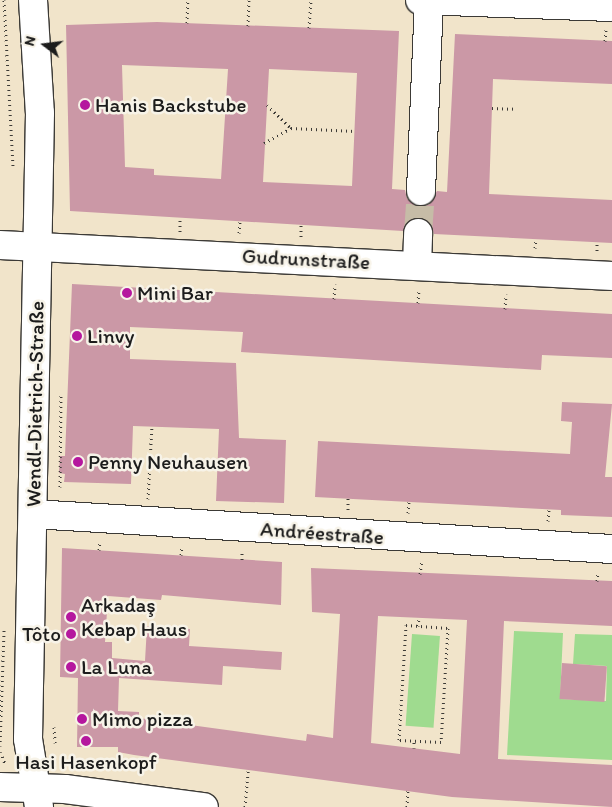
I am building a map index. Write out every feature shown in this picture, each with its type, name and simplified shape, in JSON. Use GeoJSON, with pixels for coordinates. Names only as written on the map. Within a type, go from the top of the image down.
{"type":"FeatureCollection","features":[{"type":"Feature","properties":{"kind":"street","name":"Wendl-Dietrich-Straße"},"geometry":{"type":"LineString","coordinates":[[33,0],[40,113],[39,245],[28,739],[38,798]]}},
{"type":"Feature","properties":{"kind":"street"},"geometry":{"type":"LineString","coordinates":[[420,0],[612,7]]}},
{"type":"Feature","properties":{"kind":"street"},"geometry":{"type":"LineString","coordinates":[[421,191],[429,0]]}},
{"type":"Feature","properties":{"kind":"street"},"geometry":{"type":"LineString","coordinates":[[416,266],[418,233]]}},
{"type":"Feature","properties":{"kind":"street","name":"Gudrunstraße"},"geometry":{"type":"LineString","coordinates":[[0,245],[39,245],[612,276]]}},
{"type":"Feature","properties":{"kind":"street","name":"Andréestraße"},"geometry":{"type":"LineString","coordinates":[[33,514],[612,549]]}},
{"type":"Feature","properties":{"kind":"street"},"geometry":{"type":"LineString","coordinates":[[0,786],[38,798],[204,807]]}},
{"type":"Feature","properties":{"kind":"path"},"geometry":{"type":"LineString","coordinates":[[188,0],[188,23]]}},
{"type":"Feature","properties":{"kind":"path"},"geometry":{"type":"LineString","coordinates":[[248,26],[249,0]]}},
{"type":"Feature","properties":{"kind":"path"},"geometry":{"type":"LineString","coordinates":[[309,28],[310,0]]}},
{"type":"Feature","properties":{"kind":"path"},"geometry":{"type":"LineString","coordinates":[[267,105],[291,128]]}},
{"type":"Feature","properties":{"kind":"path"},"geometry":{"type":"LineString","coordinates":[[492,108],[516,109]]}},
{"type":"Feature","properties":{"kind":"path"},"geometry":{"type":"LineString","coordinates":[[264,143],[291,128],[355,131]]}},
{"type":"Feature","properties":{"kind":"path"},"geometry":{"type":"LineString","coordinates":[[147,504],[152,426]]}},
{"type":"Feature","properties":{"kind":"path"},"geometry":{"type":"LineString","coordinates":[[418,626],[419,618]]}},
{"type":"Feature","properties":{"kind":"path"},"geometry":{"type":"LineString","coordinates":[[406,625],[448,628],[441,742],[414,741],[399,740],[406,625]]}},
{"type":"Feature","properties":{"kind":"path"},"geometry":{"type":"LineString","coordinates":[[414,741],[414,748]]}},
{"type":"Feature","properties":{"kind":"path"},"geometry":{"type":"LineString","coordinates":[[245,807],[248,770]]}},
{"type":"Feature","properties":{"kind":"path"},"geometry":{"type":"LineString","coordinates":[[407,807],[408,790]]}},
{"type":"Feature","properties":{"kind":"green space"},"geometry":{"type":"Polygon","coordinates":[[[514,631],[563,633],[560,699],[606,701],[607,666],[573,664],[575,634],[612,635],[612,760],[507,755],[514,631]]]}},
{"type":"Feature","properties":{"kind":"green space"},"geometry":{"type":"Polygon","coordinates":[[[412,634],[440,636],[434,728],[406,726],[412,634]]]}},
{"type":"Feature","properties":{"kind":"building"},"geometry":{"type":"Polygon","coordinates":[[[157,22],[399,31],[392,189],[405,190],[407,199],[420,207],[429,205],[437,191],[447,192],[455,34],[612,41],[612,84],[493,79],[489,194],[612,200],[612,243],[434,234],[431,225],[419,217],[410,220],[403,231],[70,211],[66,25],[157,22]],[[122,65],[125,167],[154,169],[154,175],[221,179],[228,69],[122,65]],[[269,69],[263,182],[352,186],[357,73],[269,69]]]}},
{"type":"Feature","properties":{"kind":"building"},"geometry":{"type":"Polygon","coordinates":[[[72,284],[612,314],[612,358],[542,355],[541,370],[241,352],[243,332],[130,327],[130,359],[236,363],[239,438],[286,440],[284,503],[216,501],[219,429],[133,426],[131,484],[64,482],[65,474],[59,473],[60,456],[65,456],[72,284]]]}},
{"type":"Feature","properties":{"kind":"building"},"geometry":{"type":"Polygon","coordinates":[[[562,402],[612,404],[605,477],[612,477],[612,517],[561,515],[561,510],[315,497],[318,441],[570,454],[572,422],[561,421],[562,402]]]}},
{"type":"Feature","properties":{"kind":"building"},"geometry":{"type":"Polygon","coordinates":[[[62,548],[282,562],[281,605],[162,595],[161,600],[108,596],[105,642],[112,642],[112,658],[145,661],[147,626],[190,629],[189,646],[282,652],[281,670],[223,666],[222,685],[119,678],[118,711],[139,712],[139,718],[306,741],[307,734],[333,738],[340,614],[312,612],[311,568],[612,581],[612,626],[504,621],[498,759],[612,765],[612,807],[452,797],[134,755],[118,752],[118,747],[77,747],[78,678],[60,677],[62,548]],[[378,616],[371,743],[460,754],[467,620],[378,616]]]}},
{"type":"Feature","properties":{"kind":"building"},"geometry":{"type":"Polygon","coordinates":[[[562,663],[607,666],[604,702],[559,699],[562,663]]]}},
{"type":"Feature","properties":{"kind":"tunnel"},"geometry":{"type":"LineString","coordinates":[[418,233],[421,191]]}},
{"type":"Feature","properties":{"kind":"place","name":"Hanis Backstube"},"geometry":{"type":"Point","coordinates":[85,105]}},
{"type":"Feature","properties":{"kind":"place","name":"Mini Bar"},"geometry":{"type":"Point","coordinates":[127,293]}},
{"type":"Feature","properties":{"kind":"place","name":"Linvy"},"geometry":{"type":"Point","coordinates":[77,336]}},
{"type":"Feature","properties":{"kind":"place","name":"Penny Neuhausen"},"geometry":{"type":"Point","coordinates":[78,462]}},
{"type":"Feature","properties":{"kind":"place","name":"Arkadaş Kebap Haus"},"geometry":{"type":"Point","coordinates":[71,617]}},
{"type":"Feature","properties":{"kind":"place","name":"Tôto"},"geometry":{"type":"Point","coordinates":[71,634]}},
{"type":"Feature","properties":{"kind":"place","name":"La Luna"},"geometry":{"type":"Point","coordinates":[71,667]}},
{"type":"Feature","properties":{"kind":"place","name":"Mimo pizza"},"geometry":{"type":"Point","coordinates":[82,719]}},
{"type":"Feature","properties":{"kind":"place","name":"Hasi Hasenkopf"},"geometry":{"type":"Point","coordinates":[86,741]}}]}
